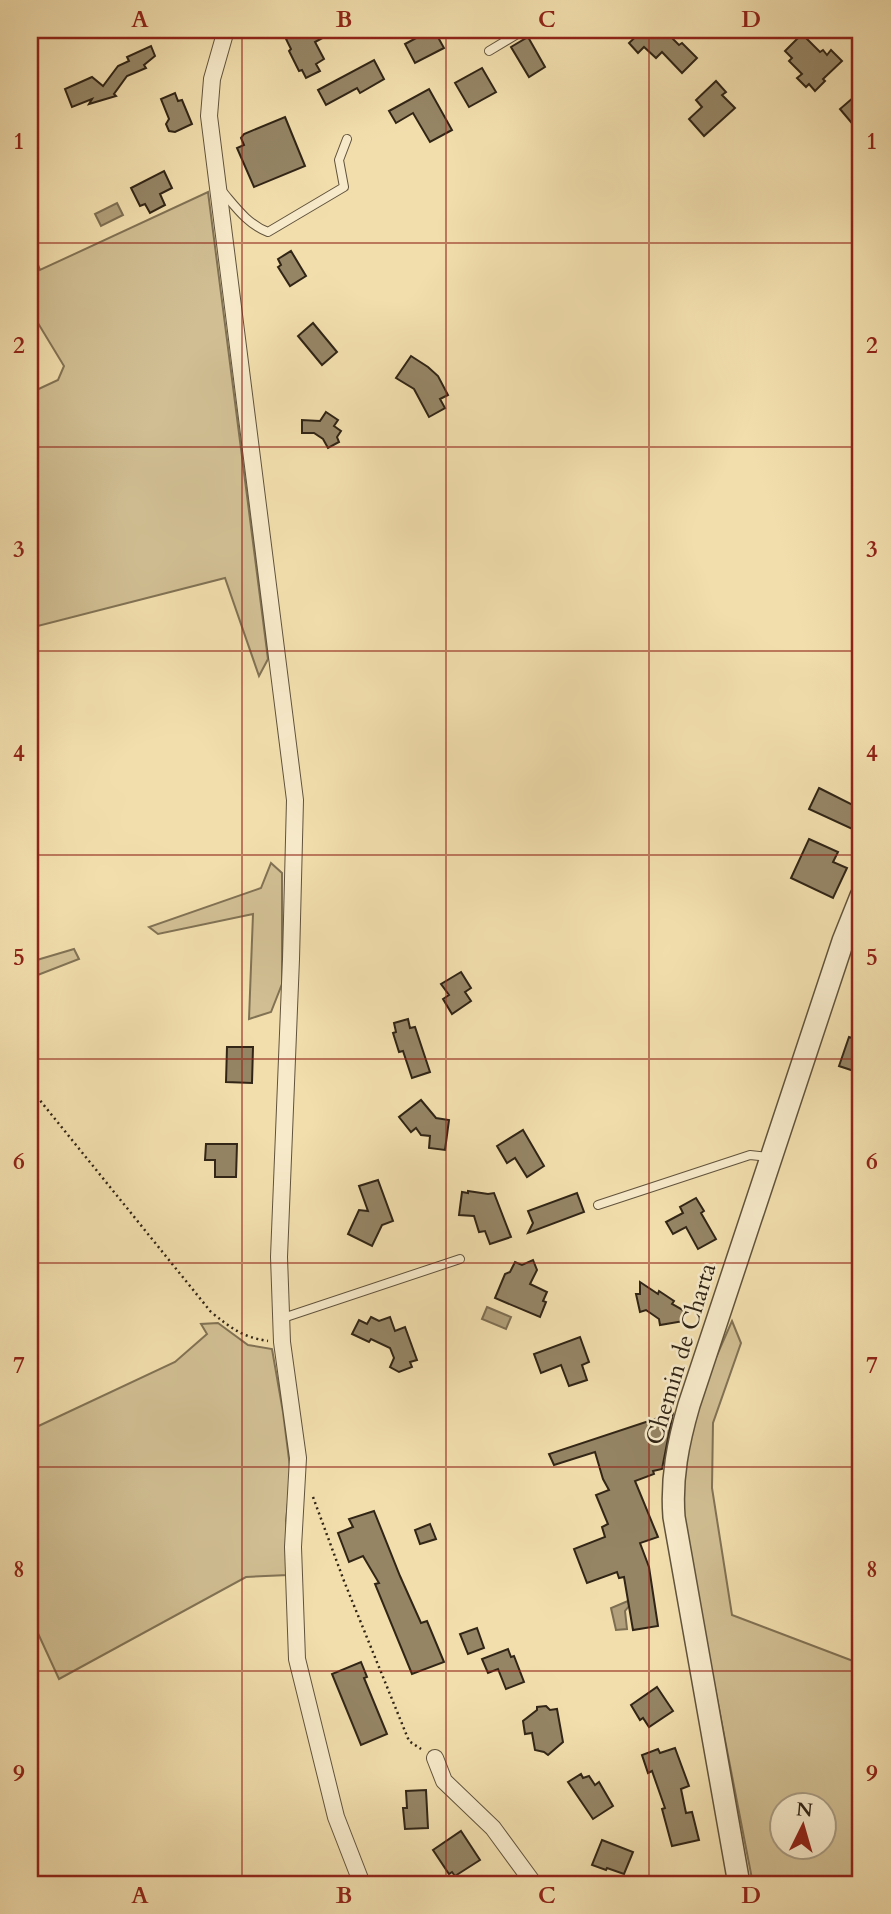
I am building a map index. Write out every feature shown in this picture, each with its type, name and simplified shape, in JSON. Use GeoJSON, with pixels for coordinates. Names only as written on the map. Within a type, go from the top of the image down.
{"type":"FeatureCollection","features":[{"type":"Feature","properties":{"kind":"street"},"geometry":{"type":"LineString","coordinates":[[226,30],[212,79],[209,116],[295,800],[278,1257],[282,1342],[298,1458],[293,1547],[297,1659],[336,1817],[362,1884]]}},
{"type":"Feature","properties":{"kind":"street","name":"Chemin de Charta"},"geometry":{"type":"LineString","coordinates":[[738,1884],[674,1517],[673,1480],[679,1438],[688,1405],[843,941],[861,896]]}},
{"type":"Feature","properties":{"kind":"street"},"geometry":{"type":"LineString","coordinates":[[436,1758],[444,1781],[493,1828],[534,1884]]}},
{"type":"Feature","properties":{"kind":"lane"},"geometry":{"type":"LineString","coordinates":[[489,51],[524,30]]}},
{"type":"Feature","properties":{"kind":"lane"},"geometry":{"type":"LineString","coordinates":[[217,185],[255,227],[268,232],[345,187],[339,160],[346,139]]}},
{"type":"Feature","properties":{"kind":"lane"},"geometry":{"type":"LineString","coordinates":[[598,1205],[750,1155],[771,1157]]}},
{"type":"Feature","properties":{"kind":"lane"},"geometry":{"type":"LineString","coordinates":[[280,1320],[460,1259]]}},
{"type":"Feature","properties":{"kind":"path"},"geometry":{"type":"LineString","coordinates":[[30,1088],[211,1312],[234,1331],[248,1337],[282,1342]]}},
{"type":"Feature","properties":{"kind":"path"},"geometry":{"type":"LineString","coordinates":[[312,1496],[410,1741]]}},
{"type":"Feature","properties":{"kind":"shaded area"},"geometry":{"type":"Polygon","coordinates":[[[208,192],[268,659],[259,676],[225,578],[30,628],[30,393],[58,380],[64,366],[30,310],[30,244],[40,270],[208,192]]]}},
{"type":"Feature","properties":{"kind":"shaded area"},"geometry":{"type":"Polygon","coordinates":[[[117,203],[123,215],[101,226],[95,214],[117,203]]]}},
{"type":"Feature","properties":{"kind":"shaded area"},"geometry":{"type":"Polygon","coordinates":[[[271,863],[282,873],[282,984],[271,1012],[249,1019],[253,914],[158,934],[149,927],[261,888],[271,863]]]}},
{"type":"Feature","properties":{"kind":"shaded area"},"geometry":{"type":"Polygon","coordinates":[[[74,949],[79,959],[30,978],[30,962],[74,949]]]}},
{"type":"Feature","properties":{"kind":"shaded area"},"geometry":{"type":"Polygon","coordinates":[[[487,1307],[511,1317],[506,1329],[482,1319],[487,1307]]]}},
{"type":"Feature","properties":{"kind":"shaded area"},"geometry":{"type":"Polygon","coordinates":[[[732,1321],[741,1343],[713,1423],[712,1488],[732,1615],[861,1664],[861,1884],[753,1884],[679,1503],[683,1446],[699,1396],[732,1321]]]}},
{"type":"Feature","properties":{"kind":"shaded area"},"geometry":{"type":"Polygon","coordinates":[[[218,1323],[248,1345],[272,1349],[291,1475],[286,1521],[289,1545],[288,1575],[246,1577],[59,1679],[30,1616],[30,1430],[175,1362],[207,1334],[201,1324],[218,1323]]]}},
{"type":"Feature","properties":{"kind":"shaded area"},"geometry":{"type":"Polygon","coordinates":[[[628,1601],[629,1606],[625,1611],[627,1629],[616,1630],[611,1608],[628,1601]]]}},
{"type":"Feature","properties":{"kind":"building"},"geometry":{"type":"Polygon","coordinates":[[[303,30],[337,30],[315,42],[324,59],[316,64],[320,71],[306,78],[302,70],[299,71],[286,39],[303,30]]]}},
{"type":"Feature","properties":{"kind":"building"},"geometry":{"type":"Polygon","coordinates":[[[434,30],[444,48],[415,63],[405,44],[434,30]]]}},
{"type":"Feature","properties":{"kind":"building"},"geometry":{"type":"Polygon","coordinates":[[[643,30],[664,30],[697,58],[682,73],[662,52],[656,58],[644,47],[638,53],[629,43],[643,30]]]}},
{"type":"Feature","properties":{"kind":"building"},"geometry":{"type":"Polygon","coordinates":[[[802,34],[820,52],[823,50],[827,55],[831,50],[842,61],[815,91],[809,84],[806,87],[797,78],[802,74],[789,61],[792,58],[785,51],[802,34]]]}},
{"type":"Feature","properties":{"kind":"building"},"geometry":{"type":"Polygon","coordinates":[[[528,37],[545,67],[529,77],[511,47],[528,37]]]}},
{"type":"Feature","properties":{"kind":"building"},"geometry":{"type":"Polygon","coordinates":[[[151,46],[155,56],[144,65],[146,68],[127,76],[114,94],[116,96],[89,104],[92,99],[72,107],[65,89],[92,77],[103,86],[118,66],[129,61],[127,57],[151,46]]]}},
{"type":"Feature","properties":{"kind":"building"},"geometry":{"type":"Polygon","coordinates":[[[374,60],[384,79],[360,93],[357,88],[326,105],[318,90],[374,60]]]}},
{"type":"Feature","properties":{"kind":"building"},"geometry":{"type":"Polygon","coordinates":[[[482,68],[496,92],[469,107],[455,83],[482,68]]]}},
{"type":"Feature","properties":{"kind":"building"},"geometry":{"type":"Polygon","coordinates":[[[716,81],[726,92],[722,95],[735,108],[704,136],[689,119],[702,107],[696,100],[716,81]]]}},
{"type":"Feature","properties":{"kind":"building"},"geometry":{"type":"Polygon","coordinates":[[[429,89],[452,130],[430,142],[413,113],[396,123],[389,111],[429,89]]]}},
{"type":"Feature","properties":{"kind":"building"},"geometry":{"type":"Polygon","coordinates":[[[861,91],[861,134],[840,109],[861,91]]]}},
{"type":"Feature","properties":{"kind":"building"},"geometry":{"type":"Polygon","coordinates":[[[175,93],[178,101],[182,100],[192,124],[175,132],[169,131],[166,124],[169,119],[161,99],[175,93]]]}},
{"type":"Feature","properties":{"kind":"building"},"geometry":{"type":"Polygon","coordinates":[[[285,117],[305,166],[254,187],[237,148],[244,145],[241,138],[244,134],[285,117]]]}},
{"type":"Feature","properties":{"kind":"building"},"geometry":{"type":"Polygon","coordinates":[[[164,171],[172,188],[160,194],[165,205],[150,213],[145,204],[140,206],[131,188],[164,171]]]}},
{"type":"Feature","properties":{"kind":"building"},"geometry":{"type":"Polygon","coordinates":[[[291,251],[306,276],[290,286],[278,267],[281,265],[278,259],[291,251]]]}},
{"type":"Feature","properties":{"kind":"building"},"geometry":{"type":"Polygon","coordinates":[[[313,323],[337,352],[322,365],[298,336],[313,323]]]}},
{"type":"Feature","properties":{"kind":"building"},"geometry":{"type":"Polygon","coordinates":[[[411,356],[438,376],[448,395],[440,399],[445,408],[429,417],[414,389],[396,378],[411,356]]]}},
{"type":"Feature","properties":{"kind":"building"},"geometry":{"type":"Polygon","coordinates":[[[326,412],[338,420],[334,426],[341,431],[337,437],[339,442],[328,448],[323,439],[314,433],[302,433],[302,420],[320,421],[326,412]]]}},
{"type":"Feature","properties":{"kind":"building"},"geometry":{"type":"Polygon","coordinates":[[[819,788],[861,809],[861,833],[809,809],[819,788]]]}},
{"type":"Feature","properties":{"kind":"building"},"geometry":{"type":"Polygon","coordinates":[[[809,839],[838,852],[833,862],[847,868],[833,898],[791,878],[809,839]]]}},
{"type":"Feature","properties":{"kind":"building"},"geometry":{"type":"Polygon","coordinates":[[[461,972],[471,988],[465,992],[471,1001],[452,1014],[443,999],[449,995],[441,984],[461,972]]]}},
{"type":"Feature","properties":{"kind":"building"},"geometry":{"type":"Polygon","coordinates":[[[408,1019],[410,1028],[415,1027],[430,1072],[412,1078],[403,1051],[399,1052],[393,1033],[396,1032],[394,1023],[408,1019]]]}},
{"type":"Feature","properties":{"kind":"building"},"geometry":{"type":"Polygon","coordinates":[[[849,1037],[861,1041],[861,1071],[839,1066],[849,1037]]]}},
{"type":"Feature","properties":{"kind":"building"},"geometry":{"type":"Polygon","coordinates":[[[227,1047],[253,1047],[252,1083],[226,1082],[227,1047]]]}},
{"type":"Feature","properties":{"kind":"building"},"geometry":{"type":"Polygon","coordinates":[[[421,1100],[436,1118],[449,1120],[445,1150],[429,1148],[430,1136],[421,1135],[416,1128],[411,1132],[399,1117],[421,1100]]]}},
{"type":"Feature","properties":{"kind":"building"},"geometry":{"type":"Polygon","coordinates":[[[523,1130],[544,1166],[527,1177],[515,1158],[507,1163],[497,1146],[523,1130]]]}},
{"type":"Feature","properties":{"kind":"building"},"geometry":{"type":"Polygon","coordinates":[[[206,1144],[237,1144],[236,1177],[215,1177],[215,1160],[205,1160],[206,1144]]]}},
{"type":"Feature","properties":{"kind":"building"},"geometry":{"type":"Polygon","coordinates":[[[378,1180],[393,1221],[382,1225],[372,1246],[348,1234],[359,1210],[368,1211],[359,1186],[378,1180]]]}},
{"type":"Feature","properties":{"kind":"building"},"geometry":{"type":"Polygon","coordinates":[[[462,1192],[494,1193],[511,1237],[490,1244],[485,1231],[479,1232],[474,1216],[459,1215],[462,1192]]]}},
{"type":"Feature","properties":{"kind":"building"},"geometry":{"type":"Polygon","coordinates":[[[577,1193],[584,1212],[528,1233],[533,1223],[528,1211],[577,1193]]]}},
{"type":"Feature","properties":{"kind":"building"},"geometry":{"type":"Polygon","coordinates":[[[696,1198],[716,1239],[698,1249],[686,1227],[673,1234],[666,1222],[683,1213],[680,1207],[696,1198]]]}},
{"type":"Feature","properties":{"kind":"building"},"geometry":{"type":"Polygon","coordinates":[[[533,1260],[537,1270],[530,1284],[547,1292],[540,1317],[495,1298],[505,1274],[510,1272],[515,1262],[522,1265],[533,1260]]]}},
{"type":"Feature","properties":{"kind":"building"},"geometry":{"type":"Polygon","coordinates":[[[640,1282],[674,1301],[672,1304],[683,1310],[684,1321],[660,1325],[659,1319],[646,1310],[640,1312],[636,1294],[640,1294],[640,1282]]]}},
{"type":"Feature","properties":{"kind":"building"},"geometry":{"type":"Polygon","coordinates":[[[371,1317],[379,1321],[390,1317],[395,1331],[405,1327],[417,1360],[410,1362],[412,1367],[399,1372],[390,1367],[394,1358],[390,1348],[352,1334],[359,1320],[367,1324],[371,1317]]]}},
{"type":"Feature","properties":{"kind":"building"},"geometry":{"type":"Polygon","coordinates":[[[580,1337],[589,1362],[582,1365],[587,1380],[569,1386],[561,1365],[541,1373],[534,1354],[580,1337]]]}},
{"type":"Feature","properties":{"kind":"building"},"geometry":{"type":"Polygon","coordinates":[[[673,1413],[662,1469],[635,1481],[658,1537],[640,1543],[649,1567],[658,1626],[633,1630],[624,1577],[619,1578],[617,1572],[587,1583],[574,1549],[605,1537],[602,1527],[608,1524],[596,1495],[609,1490],[595,1452],[554,1465],[549,1454],[673,1413]]]}},
{"type":"Feature","properties":{"kind":"building"},"geometry":{"type":"Polygon","coordinates":[[[374,1511],[421,1623],[427,1621],[444,1662],[412,1674],[375,1584],[379,1583],[363,1556],[349,1562],[338,1533],[353,1527],[349,1519],[374,1511]]]}},
{"type":"Feature","properties":{"kind":"building"},"geometry":{"type":"Polygon","coordinates":[[[430,1524],[436,1539],[420,1544],[415,1530],[430,1524]]]}},
{"type":"Feature","properties":{"kind":"building"},"geometry":{"type":"Polygon","coordinates":[[[477,1628],[484,1648],[468,1654],[460,1634],[477,1628]]]}},
{"type":"Feature","properties":{"kind":"building"},"geometry":{"type":"Polygon","coordinates":[[[508,1649],[511,1657],[514,1656],[524,1682],[506,1689],[498,1669],[488,1673],[482,1659],[508,1649]]]}},
{"type":"Feature","properties":{"kind":"building"},"geometry":{"type":"Polygon","coordinates":[[[361,1662],[367,1677],[364,1678],[387,1734],[361,1745],[332,1674],[361,1662]]]}},
{"type":"Feature","properties":{"kind":"building"},"geometry":{"type":"Polygon","coordinates":[[[657,1687],[673,1711],[649,1727],[643,1718],[640,1720],[631,1705],[657,1687]]]}},
{"type":"Feature","properties":{"kind":"building"},"geometry":{"type":"Polygon","coordinates":[[[546,1706],[550,1710],[557,1709],[563,1742],[548,1755],[535,1750],[532,1733],[525,1734],[523,1721],[537,1710],[537,1707],[546,1706]]]}},
{"type":"Feature","properties":{"kind":"building"},"geometry":{"type":"Polygon","coordinates":[[[675,1748],[689,1786],[681,1789],[686,1813],[692,1812],[699,1840],[672,1846],[662,1809],[665,1808],[652,1771],[648,1773],[642,1755],[658,1749],[660,1753],[675,1748]]]}},
{"type":"Feature","properties":{"kind":"building"},"geometry":{"type":"Polygon","coordinates":[[[581,1774],[583,1778],[589,1776],[595,1785],[599,1782],[613,1806],[593,1819],[568,1782],[581,1774]]]}},
{"type":"Feature","properties":{"kind":"building"},"geometry":{"type":"Polygon","coordinates":[[[426,1790],[428,1828],[405,1829],[403,1808],[407,1808],[406,1791],[426,1790]]]}},
{"type":"Feature","properties":{"kind":"building"},"geometry":{"type":"Polygon","coordinates":[[[461,1831],[480,1860],[455,1876],[452,1872],[449,1874],[433,1850],[461,1831]]]}},
{"type":"Feature","properties":{"kind":"building"},"geometry":{"type":"Polygon","coordinates":[[[602,1840],[633,1852],[624,1874],[592,1865],[602,1840]]]}}]}
